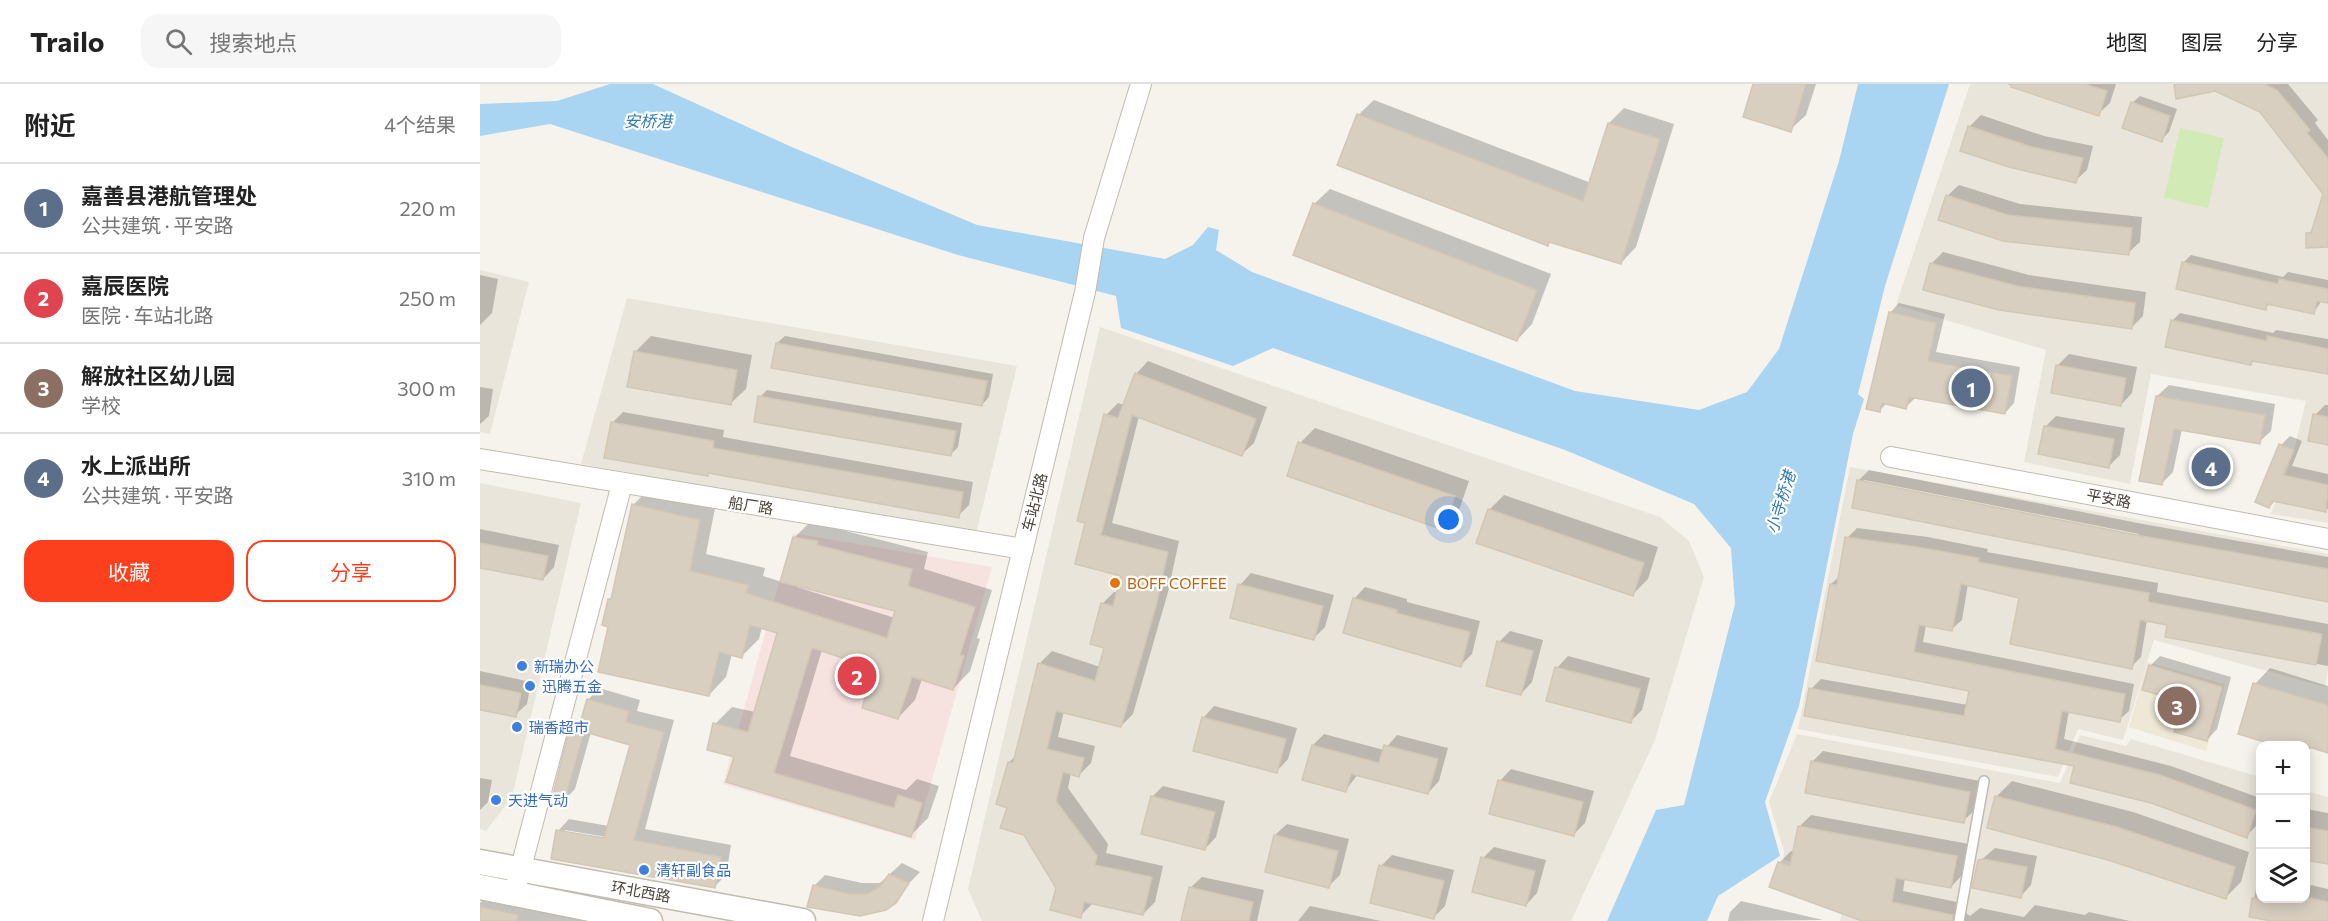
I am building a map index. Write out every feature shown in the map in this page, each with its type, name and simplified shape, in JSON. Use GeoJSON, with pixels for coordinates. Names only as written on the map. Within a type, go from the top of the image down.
{"type":"FeatureCollection","features":[{"type":"Feature","properties":{"kind":"street","name":"车站北路"},"geometry":{"type":"LineString","coordinates":[[933,921],[1085,292],[1094,238],[1141,84]]}},
{"type":"Feature","properties":{"kind":"street","name":"平安路"},"geometry":{"type":"LineString","coordinates":[[1891,457],[2328,539]]}},
{"type":"Feature","properties":{"kind":"street","name":"船厂路"},"geometry":{"type":"LineString","coordinates":[[480,459],[1023,549]]}},
{"type":"Feature","properties":{"kind":"street"},"geometry":{"type":"LineString","coordinates":[[514,894],[622,484]]}},
{"type":"Feature","properties":{"kind":"street","name":"环北西路"},"geometry":{"type":"LineString","coordinates":[[480,862],[802,921]]}},
{"type":"Feature","properties":{"kind":"street","name":"环北西路"},"geometry":{"type":"LineString","coordinates":[[480,888],[650,921]]}},
{"type":"Feature","properties":{"kind":"lane"},"geometry":{"type":"LineString","coordinates":[[1959,921],[1984,781]]}},
{"type":"Feature","properties":{"kind":"shaded area"},"geometry":{"type":"Polygon","coordinates":[[[1970,84],[2328,84],[2328,523],[2271,514],[2294,450],[2306,401],[2151,374],[2130,484],[2024,462],[2046,350],[1896,305],[1970,84]]]}},
{"type":"Feature","properties":{"kind":"shaded area"},"geometry":{"type":"Polygon","coordinates":[[[480,270],[529,282],[490,434],[480,432],[480,270]]]}},
{"type":"Feature","properties":{"kind":"shaded area"},"geometry":{"type":"Polygon","coordinates":[[[627,298],[1017,366],[976,534],[581,464],[627,298]]]}},
{"type":"Feature","properties":{"kind":"shaded area"},"geometry":{"type":"Polygon","coordinates":[[[1100,327],[1660,517],[1689,541],[1704,577],[1655,740],[1571,921],[982,921],[968,889],[1100,327]]]}},
{"type":"Feature","properties":{"kind":"shaded area"},"geometry":{"type":"Polygon","coordinates":[[[1850,467],[2328,554],[2328,670],[2325,687],[2154,640],[2123,740],[2078,729],[2058,777],[1798,729],[1850,467]]]}},
{"type":"Feature","properties":{"kind":"shaded area"},"geometry":{"type":"Polygon","coordinates":[[[480,483],[581,503],[512,797],[486,831],[480,829],[480,483]]]}},
{"type":"Feature","properties":{"kind":"shaded area"},"geometry":{"type":"Polygon","coordinates":[[[793,533],[992,567],[915,840],[723,784],[793,533]]]}},
{"type":"Feature","properties":{"kind":"shaded area"},"geometry":{"type":"Polygon","coordinates":[[[2147,662],[2225,684],[2206,751],[2129,727],[2147,662]]]}},
{"type":"Feature","properties":{"kind":"shaded area"},"geometry":{"type":"Polygon","coordinates":[[[1797,734],[2060,783],[2080,735],[2126,746],[2131,739],[2256,776],[2256,903],[2310,903],[2310,792],[2328,797],[2328,921],[1840,921],[1849,882],[1783,859],[1784,851],[1769,802],[1797,734]]]}},
{"type":"Feature","properties":{"kind":"green space"},"geometry":{"type":"Polygon","coordinates":[[[2180,128],[2224,138],[2208,208],[2164,198],[2180,128]]]}},
{"type":"Feature","properties":{"kind":"water"},"geometry":{"type":"Polygon","coordinates":[[[610,84],[653,84],[794,148],[977,225],[1165,259],[1193,245],[1208,227],[1219,230],[1216,250],[1252,272],[1575,391],[1699,410],[1747,392],[1779,349],[1839,161],[1858,84],[1949,84],[1885,286],[1858,394],[1864,399],[1853,434],[1799,706],[1765,802],[1780,856],[1718,896],[1707,921],[1607,921],[1656,810],[1684,805],[1735,604],[1731,548],[1694,504],[1565,450],[1273,348],[1233,366],[1121,328],[1116,296],[958,255],[550,124],[480,136],[480,104],[557,101],[610,84]]]}},
{"type":"Feature","properties":{"kind":"building"},"geometry":{"type":"Polygon","coordinates":[[[1753,84],[1806,84],[1791,132],[1743,117],[1753,84]]]}},
{"type":"Feature","properties":{"kind":"building"},"geometry":{"type":"Polygon","coordinates":[[[2011,84],[2085,84],[2107,91],[2099,116],[2011,87],[2011,84]]]}},
{"type":"Feature","properties":{"kind":"building"},"geometry":{"type":"Polygon","coordinates":[[[2174,84],[2264,84],[2277,90],[2310,130],[2307,133],[2328,158],[2328,247],[2306,248],[2306,233],[2311,233],[2323,194],[2260,112],[2215,91],[2176,99],[2174,84]]]}},
{"type":"Feature","properties":{"kind":"building"},"geometry":{"type":"Polygon","coordinates":[[[2131,102],[2170,116],[2162,142],[2122,128],[2131,102]]]}},
{"type":"Feature","properties":{"kind":"building"},"geometry":{"type":"Polygon","coordinates":[[[1357,114],[1583,201],[1608,123],[1660,139],[1621,264],[1549,242],[1548,246],[1337,165],[1357,114]]]}},
{"type":"Feature","properties":{"kind":"building"},"geometry":{"type":"Polygon","coordinates":[[[1968,126],[2032,147],[2083,158],[2076,183],[2009,167],[1960,151],[1968,126]]]}},
{"type":"Feature","properties":{"kind":"building"},"geometry":{"type":"Polygon","coordinates":[[[1946,195],[2008,215],[2132,228],[2129,255],[2003,241],[1938,220],[1946,195]]]}},
{"type":"Feature","properties":{"kind":"building"},"geometry":{"type":"Polygon","coordinates":[[[1313,203],[1537,290],[1517,341],[1293,255],[1313,203]]]}},
{"type":"Feature","properties":{"kind":"building"},"geometry":{"type":"Polygon","coordinates":[[[2182,262],[2278,284],[2279,279],[2328,289],[2328,303],[2317,301],[2314,314],[2267,304],[2266,310],[2176,289],[2182,262]]]}},
{"type":"Feature","properties":{"kind":"building"},"geometry":{"type":"Polygon","coordinates":[[[1930,263],[2017,286],[2135,303],[2132,329],[1999,310],[1923,290],[1930,263]]]}},
{"type":"Feature","properties":{"kind":"building"},"geometry":{"type":"Polygon","coordinates":[[[1889,312],[1936,323],[1928,361],[2012,376],[2005,414],[1909,397],[1906,409],[1882,403],[1880,412],[1866,409],[1889,312]]]}},
{"type":"Feature","properties":{"kind":"building"},"geometry":{"type":"Polygon","coordinates":[[[2171,320],[2267,341],[2267,336],[2328,349],[2328,374],[2252,361],[2251,365],[2165,347],[2171,320]]]}},
{"type":"Feature","properties":{"kind":"building"},"geometry":{"type":"Polygon","coordinates":[[[776,343],[987,381],[982,406],[771,368],[776,343]]]}},
{"type":"Feature","properties":{"kind":"building"},"geometry":{"type":"Polygon","coordinates":[[[634,351],[737,370],[731,405],[627,387],[634,351]]]}},
{"type":"Feature","properties":{"kind":"building"},"geometry":{"type":"Polygon","coordinates":[[[2056,365],[2126,378],[2121,406],[2051,393],[2056,365]]]}},
{"type":"Feature","properties":{"kind":"building"},"geometry":{"type":"Polygon","coordinates":[[[1135,373],[1256,419],[1242,456],[1132,415],[1101,535],[1168,552],[1156,606],[1121,727],[1056,711],[1047,749],[1084,758],[1079,777],[1063,772],[1056,801],[1097,856],[1095,865],[1152,877],[1143,915],[1084,902],[1081,918],[1050,910],[1056,888],[1024,835],[1000,828],[1007,808],[996,804],[1008,762],[1013,763],[1038,663],[1095,681],[1104,648],[1090,644],[1101,603],[1113,606],[1121,576],[1075,564],[1085,523],[1077,521],[1104,414],[1118,418],[1135,373]]]}},
{"type":"Feature","properties":{"kind":"building"},"geometry":{"type":"Polygon","coordinates":[[[758,396],[956,431],[951,456],[754,422],[758,396]]]}},
{"type":"Feature","properties":{"kind":"building"},"geometry":{"type":"Polygon","coordinates":[[[2156,396],[2265,415],[2260,444],[2174,429],[2162,485],[2139,481],[2156,396]]]}},
{"type":"Feature","properties":{"kind":"building"},"geometry":{"type":"Polygon","coordinates":[[[2313,414],[2328,417],[2328,445],[2308,441],[2313,414]]]}},
{"type":"Feature","properties":{"kind":"building"},"geometry":{"type":"Polygon","coordinates":[[[611,422],[714,441],[713,448],[963,492],[959,518],[708,473],[708,476],[604,458],[611,422]]]}},
{"type":"Feature","properties":{"kind":"building"},"geometry":{"type":"Polygon","coordinates":[[[2044,426],[2114,439],[2109,468],[2038,454],[2044,426]]]}},
{"type":"Feature","properties":{"kind":"building"},"geometry":{"type":"Polygon","coordinates":[[[1298,442],[1455,496],[1444,530],[1287,476],[1298,442]]]}},
{"type":"Feature","properties":{"kind":"building"},"geometry":{"type":"Polygon","coordinates":[[[2279,444],[2294,450],[2283,475],[2328,485],[2326,512],[2273,501],[2269,508],[2255,502],[2279,444]]]}},
{"type":"Feature","properties":{"kind":"building"},"geometry":{"type":"Polygon","coordinates":[[[1857,480],[2131,534],[2328,569],[2328,602],[1852,508],[1857,480]]]}},
{"type":"Feature","properties":{"kind":"building"},"geometry":{"type":"Polygon","coordinates":[[[632,504],[700,520],[690,571],[749,585],[746,593],[887,638],[895,611],[780,582],[793,537],[818,541],[817,545],[912,569],[908,586],[975,607],[960,655],[964,656],[953,690],[912,677],[898,719],[862,708],[874,668],[812,648],[774,773],[894,808],[898,795],[922,803],[911,837],[726,782],[734,757],[707,750],[713,723],[748,732],[777,633],[750,625],[742,658],[719,652],[709,696],[598,672],[608,627],[602,625],[608,599],[611,599],[632,504]]]}},
{"type":"Feature","properties":{"kind":"building"},"geometry":{"type":"Polygon","coordinates":[[[1488,509],[1644,563],[1633,596],[1476,543],[1488,509]]]}},
{"type":"Feature","properties":{"kind":"building"},"geometry":{"type":"Polygon","coordinates":[[[1845,537],[1979,558],[1978,562],[2149,593],[2148,602],[2322,634],[2316,665],[2165,637],[2167,625],[2140,620],[2132,669],[2010,644],[2019,598],[1961,584],[1952,631],[1919,625],[1914,652],[2125,694],[2120,722],[2062,711],[2055,749],[2160,775],[2256,810],[2247,838],[2151,803],[2070,783],[2074,766],[1804,716],[1809,688],[1964,716],[1969,691],[1816,661],[1830,584],[1837,585],[1845,537]]]}},
{"type":"Feature","properties":{"kind":"building"},"geometry":{"type":"Polygon","coordinates":[[[480,543],[548,556],[543,580],[480,568],[480,543]]]}},
{"type":"Feature","properties":{"kind":"building"},"geometry":{"type":"Polygon","coordinates":[[[1238,584],[1323,606],[1314,640],[1230,618],[1238,584]]]}},
{"type":"Feature","properties":{"kind":"building"},"geometry":{"type":"Polygon","coordinates":[[[1353,598],[1397,610],[1396,613],[1470,632],[1461,667],[1343,633],[1353,598]]]}},
{"type":"Feature","properties":{"kind":"building"},"geometry":{"type":"Polygon","coordinates":[[[1497,641],[1533,651],[1521,695],[1486,686],[1497,641]]]}},
{"type":"Feature","properties":{"kind":"building"},"geometry":{"type":"Polygon","coordinates":[[[2149,665],[2222,687],[2207,741],[2174,732],[2182,701],[2142,690],[2149,665]]]}},
{"type":"Feature","properties":{"kind":"building"},"geometry":{"type":"Polygon","coordinates":[[[1555,667],[1640,689],[1631,723],[1546,701],[1555,667]]]}},
{"type":"Feature","properties":{"kind":"building"},"geometry":{"type":"Polygon","coordinates":[[[2253,683],[2328,705],[2328,753],[2310,747],[2310,741],[2261,741],[2238,734],[2253,683]]]}},
{"type":"Feature","properties":{"kind":"building"},"geometry":{"type":"Polygon","coordinates":[[[480,685],[521,693],[516,717],[480,710],[480,685]]]}},
{"type":"Feature","properties":{"kind":"building"},"geometry":{"type":"Polygon","coordinates":[[[587,699],[629,711],[626,722],[664,732],[634,840],[721,857],[715,888],[551,859],[556,830],[604,838],[630,745],[578,730],[587,699]]]}},
{"type":"Feature","properties":{"kind":"building"},"geometry":{"type":"Polygon","coordinates":[[[1202,717],[1286,739],[1277,773],[1193,751],[1202,717]]]}},
{"type":"Feature","properties":{"kind":"building"},"geometry":{"type":"Polygon","coordinates":[[[569,730],[583,735],[564,802],[552,799],[569,730]]]}},
{"type":"Feature","properties":{"kind":"building"},"geometry":{"type":"Polygon","coordinates":[[[1312,745],[1379,763],[1384,745],[1438,759],[1428,794],[1351,774],[1346,792],[1302,780],[1312,745]]]}},
{"type":"Feature","properties":{"kind":"building"},"geometry":{"type":"Polygon","coordinates":[[[1811,761],[1970,792],[1964,823],[1805,793],[1811,761]]]}},
{"type":"Feature","properties":{"kind":"building"},"geometry":{"type":"Polygon","coordinates":[[[1498,780],[1583,802],[1574,836],[1489,814],[1498,780]]]}},
{"type":"Feature","properties":{"kind":"building"},"geometry":{"type":"Polygon","coordinates":[[[1151,796],[1215,812],[1205,850],[1141,834],[1151,796]]]}},
{"type":"Feature","properties":{"kind":"building"},"geometry":{"type":"Polygon","coordinates":[[[1995,796],[2117,827],[2235,867],[2226,899],[2108,860],[1987,828],[1995,796]]]}},
{"type":"Feature","properties":{"kind":"building"},"geometry":{"type":"Polygon","coordinates":[[[1798,826],[1957,856],[1951,888],[1896,878],[1892,902],[1953,915],[1952,921],[1862,921],[1769,887],[1778,862],[1790,866],[1798,826]]]}},
{"type":"Feature","properties":{"kind":"building"},"geometry":{"type":"Polygon","coordinates":[[[2310,828],[2328,831],[2328,864],[2310,861],[2310,828]]]}},
{"type":"Feature","properties":{"kind":"building"},"geometry":{"type":"Polygon","coordinates":[[[1274,835],[1338,851],[1329,888],[1265,872],[1274,835]]]}},
{"type":"Feature","properties":{"kind":"building"},"geometry":{"type":"Polygon","coordinates":[[[1481,857],[1535,871],[1526,906],[1472,892],[1481,857]]]}},
{"type":"Feature","properties":{"kind":"building"},"geometry":{"type":"Polygon","coordinates":[[[1978,860],[2027,867],[2021,898],[1972,888],[1978,860]]]}},
{"type":"Feature","properties":{"kind":"building"},"geometry":{"type":"Polygon","coordinates":[[[1379,865],[1444,881],[1434,919],[1370,903],[1379,865]]]}},
{"type":"Feature","properties":{"kind":"building"},"geometry":{"type":"Polygon","coordinates":[[[889,874],[909,883],[896,903],[886,910],[860,916],[807,907],[813,885],[850,894],[867,894],[880,887],[889,874]]]}},
{"type":"Feature","properties":{"kind":"building"},"geometry":{"type":"Polygon","coordinates":[[[1189,887],[1253,902],[1249,921],[1181,921],[1189,887]]]}},
{"type":"Feature","properties":{"kind":"building"},"geometry":{"type":"Polygon","coordinates":[[[2252,898],[2256,898],[2256,903],[2310,903],[2310,898],[2328,902],[2328,921],[2271,921],[2249,917],[2252,898]]]}},
{"type":"Feature","properties":{"kind":"building"},"geometry":{"type":"Polygon","coordinates":[[[480,907],[518,915],[517,921],[480,921],[480,907]]]}},
{"type":"Feature","properties":{"kind":"place","name":"嘉善县港航管理处"},"geometry":{"type":"Point","coordinates":[1971,388]}},
{"type":"Feature","properties":{"kind":"place","name":"水上派出所"},"geometry":{"type":"Point","coordinates":[2211,467]}},
{"type":"Feature","properties":{"kind":"place","name":"BOFF COFFEE"},"geometry":{"type":"Point","coordinates":[1115,583]}},
{"type":"Feature","properties":{"kind":"place","name":"新瑞办公"},"geometry":{"type":"Point","coordinates":[522,666]}},
{"type":"Feature","properties":{"kind":"place","name":"嘉辰医院"},"geometry":{"type":"Point","coordinates":[857,676]}},
{"type":"Feature","properties":{"kind":"place","name":"迅腾五金"},"geometry":{"type":"Point","coordinates":[530,686]}},
{"type":"Feature","properties":{"kind":"place","name":"解放社区幼儿园"},"geometry":{"type":"Point","coordinates":[2177,706]}},
{"type":"Feature","properties":{"kind":"place","name":"瑞香超市"},"geometry":{"type":"Point","coordinates":[517,727]}},
{"type":"Feature","properties":{"kind":"place","name":"天进气动"},"geometry":{"type":"Point","coordinates":[496,800]}},
{"type":"Feature","properties":{"kind":"place","name":"清轩副食品"},"geometry":{"type":"Point","coordinates":[644,870]}},
{"type":"Feature","properties":{"kind":"water label","name":"安桥港"},"geometry":{"type":"Point","coordinates":[648,120]}},
{"type":"Feature","properties":{"kind":"water label","name":"小寺桥港"},"geometry":{"type":"Point","coordinates":[1780,502]}}]}
